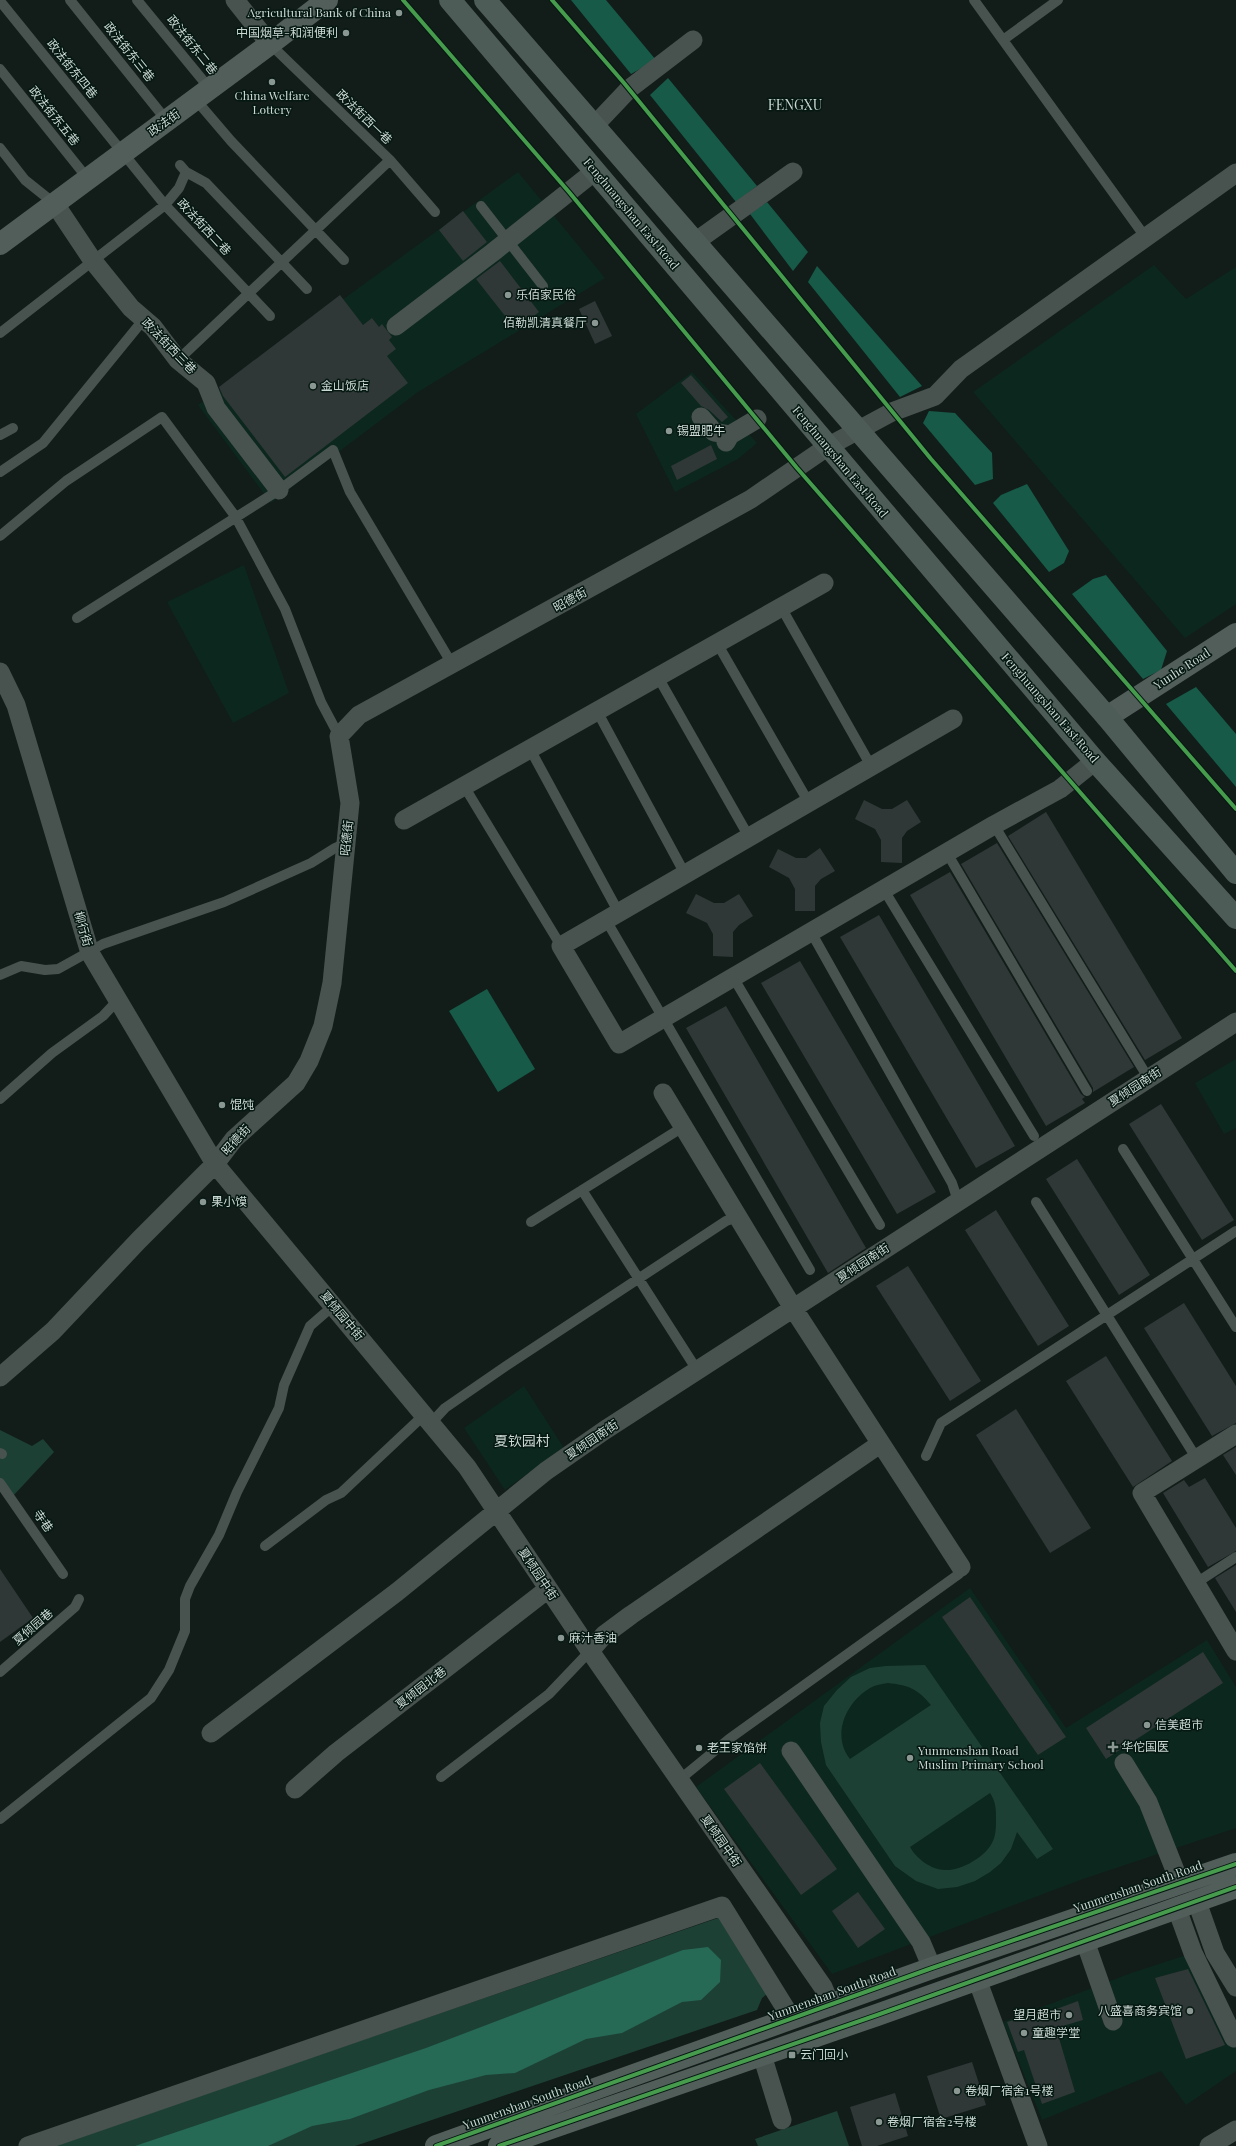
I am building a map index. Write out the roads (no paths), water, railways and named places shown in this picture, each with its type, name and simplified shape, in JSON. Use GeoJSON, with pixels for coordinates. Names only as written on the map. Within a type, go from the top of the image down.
{"type":"FeatureCollection","features":[{"type":"Feature","properties":{"kind":"main road","name":"政法街"},"geometry":{"type":"LineString","coordinates":[[2,238],[54,204],[167,121],[326,0]]}},
{"type":"Feature","properties":{"kind":"main road","name":"Fenghuangshan East Road"},"geometry":{"type":"LineString","coordinates":[[450,0],[1095,761],[1236,918]]}},
{"type":"Feature","properties":{"kind":"main road"},"geometry":{"type":"LineString","coordinates":[[485,0],[1107,717],[1236,873]]}},
{"type":"Feature","properties":{"kind":"main road","name":"Yunhe Road"},"geometry":{"type":"LineString","coordinates":[[1107,717],[1236,634]]}},
{"type":"Feature","properties":{"kind":"main road","name":"Yunmenshan South Road"},"geometry":{"type":"LineString","coordinates":[[436,2146],[831,2006],[932,1968],[1236,1864]]}},
{"type":"Feature","properties":{"kind":"main road"},"geometry":{"type":"LineString","coordinates":[[499,2146],[762,2055],[1236,1887]]}},
{"type":"Feature","properties":{"kind":"street"},"geometry":{"type":"LineString","coordinates":[[235,0],[270,44]]}},
{"type":"Feature","properties":{"kind":"street"},"geometry":{"type":"LineString","coordinates":[[594,126],[629,89],[693,40]]}},
{"type":"Feature","properties":{"kind":"street"},"geometry":{"type":"LineString","coordinates":[[396,326],[508,241],[594,171]]}},
{"type":"Feature","properties":{"kind":"street"},"geometry":{"type":"LineString","coordinates":[[695,242],[793,172]]}},
{"type":"Feature","properties":{"kind":"street","name":"昭德街"},"geometry":{"type":"LineString","coordinates":[[0,1377],[54,1331],[139,1240],[215,1164],[234,1139],[296,1083],[309,1061],[323,1026],[332,983],[350,803],[339,736],[359,715],[751,498],[827,446],[892,412],[935,396],[961,369],[1236,173]]}},
{"type":"Feature","properties":{"kind":"street","name":"政法街西三巷"},"geometry":{"type":"LineString","coordinates":[[54,204],[93,261],[131,308],[153,327],[178,360],[206,383],[216,408],[279,490]]}},
{"type":"Feature","properties":{"kind":"street"},"geometry":{"type":"LineString","coordinates":[[701,417],[714,432],[728,438],[757,419]]}},
{"type":"Feature","properties":{"kind":"street"},"geometry":{"type":"LineString","coordinates":[[404,820],[824,583]]}},
{"type":"Feature","properties":{"kind":"street","name":"柳行街"},"geometry":{"type":"LineString","coordinates":[[0,672],[16,705],[90,953],[215,1164]]}},
{"type":"Feature","properties":{"kind":"street"},"geometry":{"type":"LineString","coordinates":[[953,719],[562,946],[619,1044],[994,825],[1060,790],[1095,761]]}},
{"type":"Feature","properties":{"kind":"street","name":"夏倾园南街"},"geometry":{"type":"LineString","coordinates":[[211,1733],[397,1592],[546,1471],[697,1370],[1236,1022]]}},
{"type":"Feature","properties":{"kind":"street"},"geometry":{"type":"LineString","coordinates":[[662,1093],[793,1308],[961,1567]]}},
{"type":"Feature","properties":{"kind":"street","name":"夏倾园中街"},"geometry":{"type":"LineString","coordinates":[[215,1164],[468,1466],[590,1651],[823,1987],[831,2006]]}},
{"type":"Feature","properties":{"kind":"street"},"geometry":{"type":"LineString","coordinates":[[1236,1434],[1142,1493],[1236,1651]]}},
{"type":"Feature","properties":{"kind":"street"},"geometry":{"type":"LineString","coordinates":[[590,1651],[604,1635],[631,1615],[880,1444]]}},
{"type":"Feature","properties":{"kind":"street","name":"夏倾园北巷"},"geometry":{"type":"LineString","coordinates":[[295,1789],[336,1753],[548,1589]]}},
{"type":"Feature","properties":{"kind":"street"},"geometry":{"type":"LineString","coordinates":[[791,1751],[921,1942],[932,1968]]}},
{"type":"Feature","properties":{"kind":"street"},"geometry":{"type":"LineString","coordinates":[[1124,1763],[1148,1802],[1180,1883]]}},
{"type":"Feature","properties":{"kind":"street"},"geometry":{"type":"LineString","coordinates":[[1186,1905],[1236,1987]]}},
{"type":"Feature","properties":{"kind":"street"},"geometry":{"type":"LineString","coordinates":[[1186,1905],[1193,1953],[1234,2038]]}},
{"type":"Feature","properties":{"kind":"street"},"geometry":{"type":"LineString","coordinates":[[28,2146],[722,1906],[792,2019]]}},
{"type":"Feature","properties":{"kind":"street"},"geometry":{"type":"LineString","coordinates":[[1085,1941],[1113,2021]]}},
{"type":"Feature","properties":{"kind":"street"},"geometry":{"type":"LineString","coordinates":[[977,1979],[1038,2146]]}},
{"type":"Feature","properties":{"kind":"street"},"geometry":{"type":"LineString","coordinates":[[762,2055],[782,2120]]}},
{"type":"Feature","properties":{"kind":"street"},"geometry":{"type":"LineString","coordinates":[[1210,2146],[1236,2130]]}},
{"type":"Feature","properties":{"kind":"lane","name":"政法街东三巷"},"geometry":{"type":"LineString","coordinates":[[70,0],[167,121]]}},
{"type":"Feature","properties":{"kind":"lane","name":"政法街东二巷"},"geometry":{"type":"LineString","coordinates":[[137,0],[203,94],[230,141],[316,229],[344,260]]}},
{"type":"Feature","properties":{"kind":"lane"},"geometry":{"type":"LineString","coordinates":[[974,0],[1146,238]]}},
{"type":"Feature","properties":{"kind":"lane"},"geometry":{"type":"LineString","coordinates":[[1003,40],[1058,0]]}},
{"type":"Feature","properties":{"kind":"lane","name":"政法街东四巷"},"geometry":{"type":"LineString","coordinates":[[0,1],[123,153]]}},
{"type":"Feature","properties":{"kind":"lane","name":"政法街西一巷"},"geometry":{"type":"LineString","coordinates":[[270,44],[390,160],[435,212]]}},
{"type":"Feature","properties":{"kind":"lane","name":"政法街东五巷"},"geometry":{"type":"LineString","coordinates":[[0,69],[88,179]]}},
{"type":"Feature","properties":{"kind":"lane"},"geometry":{"type":"LineString","coordinates":[[0,148],[25,180],[54,204]]}},
{"type":"Feature","properties":{"kind":"lane","name":"政法街西二巷"},"geometry":{"type":"LineString","coordinates":[[123,153],[165,205],[270,316]]}},
{"type":"Feature","properties":{"kind":"lane"},"geometry":{"type":"LineString","coordinates":[[178,360],[390,160]]}},
{"type":"Feature","properties":{"kind":"lane"},"geometry":{"type":"LineString","coordinates":[[0,333],[165,205],[180,188],[183,169],[206,183],[281,263],[308,289]]}},
{"type":"Feature","properties":{"kind":"lane"},"geometry":{"type":"LineString","coordinates":[[481,206],[543,286]]}},
{"type":"Feature","properties":{"kind":"lane"},"geometry":{"type":"LineString","coordinates":[[0,472],[43,443],[144,319]]}},
{"type":"Feature","properties":{"kind":"lane"},"geometry":{"type":"LineString","coordinates":[[0,536],[66,481],[162,417],[235,516],[285,609],[321,702],[339,736]]}},
{"type":"Feature","properties":{"kind":"lane"},"geometry":{"type":"LineString","coordinates":[[0,435],[13,428]]}},
{"type":"Feature","properties":{"kind":"lane"},"geometry":{"type":"LineString","coordinates":[[77,618],[235,516],[279,490],[333,450],[350,492],[452,664]]}},
{"type":"Feature","properties":{"kind":"lane"},"geometry":{"type":"LineString","coordinates":[[781,607],[871,766]]}},
{"type":"Feature","properties":{"kind":"lane"},"geometry":{"type":"LineString","coordinates":[[717,643],[809,802]]}},
{"type":"Feature","properties":{"kind":"lane"},"geometry":{"type":"LineString","coordinates":[[658,677],[749,837]]}},
{"type":"Feature","properties":{"kind":"lane"},"geometry":{"type":"LineString","coordinates":[[597,711],[685,874]]}},
{"type":"Feature","properties":{"kind":"lane"},"geometry":{"type":"LineString","coordinates":[[530,749],[663,1018],[810,1270]]}},
{"type":"Feature","properties":{"kind":"lane"},"geometry":{"type":"LineString","coordinates":[[464,786],[562,946]]}},
{"type":"Feature","properties":{"kind":"lane"},"geometry":{"type":"LineString","coordinates":[[994,825],[1144,1071]]}},
{"type":"Feature","properties":{"kind":"lane"},"geometry":{"type":"LineString","coordinates":[[0,975],[21,966],[45,970],[58,969],[90,953],[103,944],[224,902],[311,862],[346,843]]}},
{"type":"Feature","properties":{"kind":"lane"},"geometry":{"type":"LineString","coordinates":[[947,853],[1087,1091]]}},
{"type":"Feature","properties":{"kind":"lane"},"geometry":{"type":"LineString","coordinates":[[884,890],[1034,1136]]}},
{"type":"Feature","properties":{"kind":"lane"},"geometry":{"type":"LineString","coordinates":[[811,932],[952,1183],[956,1195]]}},
{"type":"Feature","properties":{"kind":"lane"},"geometry":{"type":"LineString","coordinates":[[734,977],[880,1225]]}},
{"type":"Feature","properties":{"kind":"lane"},"geometry":{"type":"LineString","coordinates":[[0,1099],[52,1052],[103,1016],[118,1000]]}},
{"type":"Feature","properties":{"kind":"lane"},"geometry":{"type":"LineString","coordinates":[[531,1222],[683,1127]]}},
{"type":"Feature","properties":{"kind":"lane"},"geometry":{"type":"LineString","coordinates":[[1123,1148],[1236,1327]]}},
{"type":"Feature","properties":{"kind":"lane"},"geometry":{"type":"LineString","coordinates":[[582,1190],[697,1370]]}},
{"type":"Feature","properties":{"kind":"lane"},"geometry":{"type":"LineString","coordinates":[[1036,1202],[1197,1459]]}},
{"type":"Feature","properties":{"kind":"lane"},"geometry":{"type":"LineString","coordinates":[[265,1546],[326,1500],[341,1493],[428,1418],[726,1221],[738,1217]]}},
{"type":"Feature","properties":{"kind":"lane"},"geometry":{"type":"LineString","coordinates":[[926,1456],[941,1423],[1106,1315],[1194,1260],[1236,1231]]}},
{"type":"Feature","properties":{"kind":"lane"},"geometry":{"type":"LineString","coordinates":[[0,1819],[144,1705],[169,1670],[185,1631],[185,1599],[190,1586],[219,1535],[237,1492],[279,1408],[284,1384],[310,1326],[333,1306]]}},
{"type":"Feature","properties":{"kind":"lane","name":"寺巷"},"geometry":{"type":"LineString","coordinates":[[0,1484],[63,1574]]}},
{"type":"Feature","properties":{"kind":"lane"},"geometry":{"type":"LineString","coordinates":[[1196,1583],[1236,1557]]}},
{"type":"Feature","properties":{"kind":"lane"},"geometry":{"type":"LineString","coordinates":[[679,1780],[729,1739],[959,1574],[961,1567]]}},
{"type":"Feature","properties":{"kind":"lane","name":"夏倾园巷"},"geometry":{"type":"LineString","coordinates":[[0,1672],[75,1607],[78,1599]]}},
{"type":"Feature","properties":{"kind":"lane"},"geometry":{"type":"LineString","coordinates":[[441,1777],[549,1694],[590,1651]]}},
{"type":"Feature","properties":{"kind":"place","name":"Agricultural Bank of China"},"geometry":{"type":"Point","coordinates":[399,13]}},
{"type":"Feature","properties":{"kind":"place","name":"中国烟草-和润便利"},"geometry":{"type":"Point","coordinates":[346,33]}},
{"type":"Feature","properties":{"kind":"place","name":"China Welfare Lottery"},"geometry":{"type":"Point","coordinates":[272,82]}},
{"type":"Feature","properties":{"kind":"place","name":"乐佰家民俗"},"geometry":{"type":"Point","coordinates":[508,295]}},
{"type":"Feature","properties":{"kind":"place","name":"佰勒凯清真餐厅"},"geometry":{"type":"Point","coordinates":[595,323]}},
{"type":"Feature","properties":{"kind":"place","name":"金山饭店"},"geometry":{"type":"Point","coordinates":[313,386]}},
{"type":"Feature","properties":{"kind":"place","name":"锡盟肥牛"},"geometry":{"type":"Point","coordinates":[669,431]}},
{"type":"Feature","properties":{"kind":"place","name":"馄饨"},"geometry":{"type":"Point","coordinates":[222,1105]}},
{"type":"Feature","properties":{"kind":"place","name":"果小馍"},"geometry":{"type":"Point","coordinates":[203,1202]}},
{"type":"Feature","properties":{"kind":"place","name":"麻汁香油"},"geometry":{"type":"Point","coordinates":[561,1638]}},
{"type":"Feature","properties":{"kind":"place","name":"信美超市"},"geometry":{"type":"Point","coordinates":[1147,1725]}},
{"type":"Feature","properties":{"kind":"place","name":"华佗国医"},"geometry":{"type":"Point","coordinates":[1113,1747]}},
{"type":"Feature","properties":{"kind":"place","name":"老王家馅饼"},"geometry":{"type":"Point","coordinates":[699,1748]}},
{"type":"Feature","properties":{"kind":"place","name":"Yunmenshan Road Muslim Primary School"},"geometry":{"type":"Point","coordinates":[910,1758]}},
{"type":"Feature","properties":{"kind":"place","name":"八盛喜商务宾馆"},"geometry":{"type":"Point","coordinates":[1190,2011]}},
{"type":"Feature","properties":{"kind":"place","name":"望月超市"},"geometry":{"type":"Point","coordinates":[1069,2015]}},
{"type":"Feature","properties":{"kind":"place","name":"童趣学堂"},"geometry":{"type":"Point","coordinates":[1024,2033]}},
{"type":"Feature","properties":{"kind":"place","name":"云门回小"},"geometry":{"type":"Point","coordinates":[792,2055]}},
{"type":"Feature","properties":{"kind":"place","name":"卷烟厂宿舍1号楼"},"geometry":{"type":"Point","coordinates":[957,2091]}},
{"type":"Feature","properties":{"kind":"place","name":"卷烟厂宿舍2号楼"},"geometry":{"type":"Point","coordinates":[879,2122]}},
{"type":"Feature","properties":{"kind":"district","name":"FENGXU"},"geometry":{"type":"Point","coordinates":[795,105]}},
{"type":"Feature","properties":{"kind":"district","name":"夏钦园村"},"geometry":{"type":"Point","coordinates":[522,1441]}}]}
